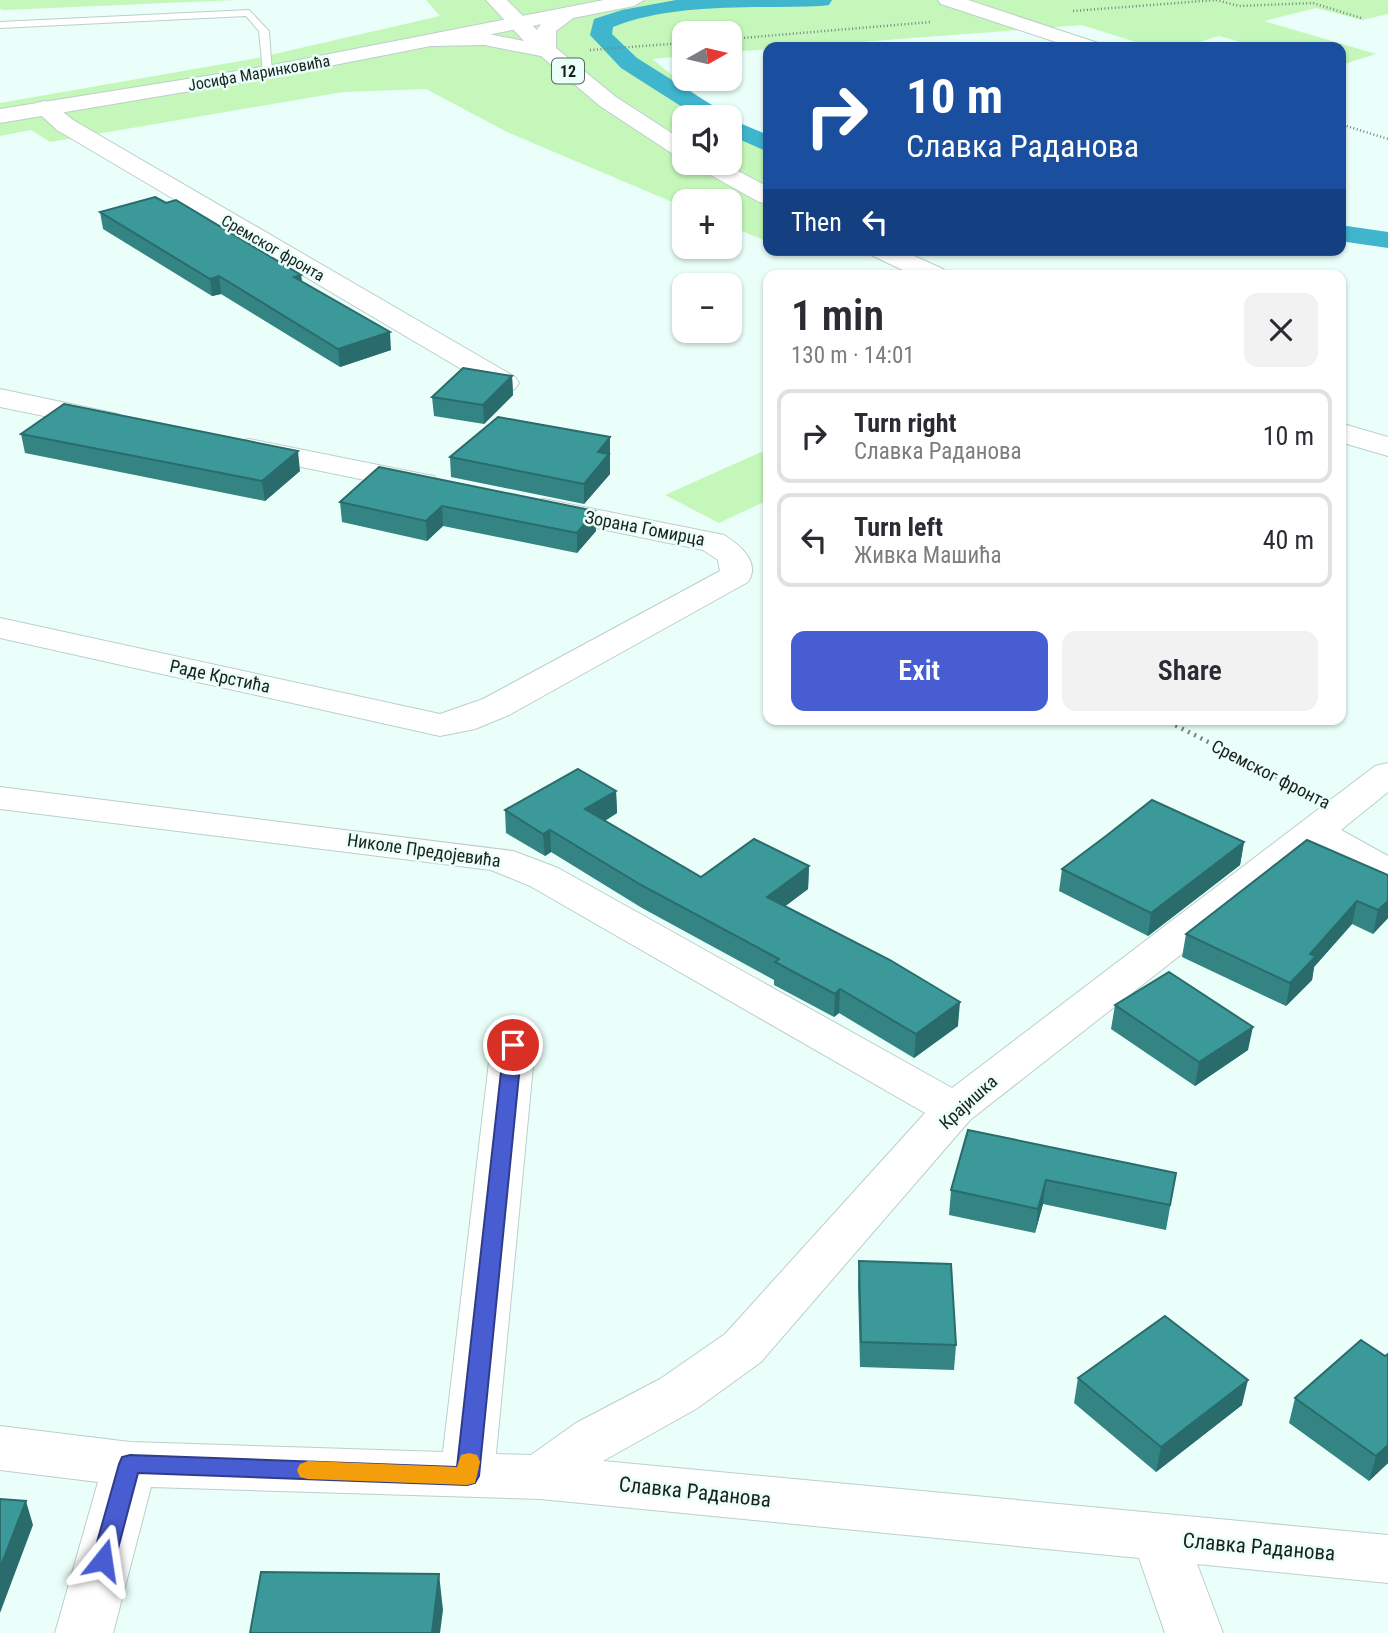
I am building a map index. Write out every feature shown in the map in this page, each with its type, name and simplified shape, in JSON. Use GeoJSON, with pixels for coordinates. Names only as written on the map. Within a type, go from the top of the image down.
{"type":"FeatureCollection","features":[{"type":"Feature","properties":{"kind":"street"},"geometry":{"type":"LineString","coordinates":[[496,0],[539,8],[602,6],[634,0]]}},
{"type":"Feature","properties":{"kind":"street","name":"12"},"geometry":{"type":"LineString","coordinates":[[496,0],[579,80],[625,114],[672,143]]}},
{"type":"Feature","properties":{"kind":"street"},"geometry":{"type":"LineString","coordinates":[[948,0],[1076,42]]}},
{"type":"Feature","properties":{"kind":"street","name":"Јосифа Маринковића"},"geometry":{"type":"LineString","coordinates":[[0,116],[268,72],[602,6]]}},
{"type":"Feature","properties":{"kind":"street"},"geometry":{"type":"LineString","coordinates":[[433,40],[484,39],[546,51],[543,39],[546,30],[571,12]]}},
{"type":"Feature","properties":{"kind":"street","name":"Сремског фронта"},"geometry":{"type":"LineString","coordinates":[[44,108],[77,132],[505,383]]}},
{"type":"Feature","properties":{"kind":"street"},"geometry":{"type":"LineString","coordinates":[[728,175],[763,194]]}},
{"type":"Feature","properties":{"kind":"street"},"geometry":{"type":"LineString","coordinates":[[893,256],[923,270]]}},
{"type":"Feature","properties":{"kind":"street"},"geometry":{"type":"LineString","coordinates":[[0,398],[137,425]]}},
{"type":"Feature","properties":{"kind":"street"},"geometry":{"type":"LineString","coordinates":[[1346,434],[1388,447]]}},
{"type":"Feature","properties":{"kind":"street"},"geometry":{"type":"LineString","coordinates":[[219,442],[452,489]]}},
{"type":"Feature","properties":{"kind":"street","name":"Зорана Гомирца"},"geometry":{"type":"LineString","coordinates":[[440,725],[462,721],[496,707],[736,575],[737,563],[731,553],[713,542],[521,503]]}},
{"type":"Feature","properties":{"kind":"street","name":"Раде Крстића"},"geometry":{"type":"LineString","coordinates":[[0,628],[440,725]]}},
{"type":"Feature","properties":{"kind":"street","name":"Крајишка"},"geometry":{"type":"LineString","coordinates":[[540,1477],[595,1438],[678,1394],[743,1348],[954,1109],[1388,774]]}},
{"type":"Feature","properties":{"kind":"street","name":"Николе Предојевића"},"geometry":{"type":"LineString","coordinates":[[0,798],[499,859],[544,877],[954,1109]]}},
{"type":"Feature","properties":{"kind":"street","name":"Сремског фронта"},"geometry":{"type":"LineString","coordinates":[[1327,820],[1388,873]]}},
{"type":"Feature","properties":{"kind":"street"},"geometry":{"type":"LineString","coordinates":[[467,1476],[513,1045]]}},
{"type":"Feature","properties":{"kind":"street","name":"Славка Раданова"},"geometry":{"type":"LineString","coordinates":[[0,1448],[130,1464],[540,1477],[1388,1559]]}},
{"type":"Feature","properties":{"kind":"street"},"geometry":{"type":"LineString","coordinates":[[84,1633],[130,1464]]}},
{"type":"Feature","properties":{"kind":"street"},"geometry":{"type":"LineString","coordinates":[[1159,1537],[1194,1633]]}},
{"type":"Feature","properties":{"kind":"lane"},"geometry":{"type":"LineString","coordinates":[[251,0],[249,13],[264,31],[268,72]]}},
{"type":"Feature","properties":{"kind":"lane"},"geometry":{"type":"LineString","coordinates":[[0,25],[249,13]]}},
{"type":"Feature","properties":{"kind":"path"},"geometry":{"type":"LineString","coordinates":[[1216,0],[1238,6],[1312,3],[1361,18]]}},
{"type":"Feature","properties":{"kind":"path"},"geometry":{"type":"LineString","coordinates":[[592,50],[672,44]]}},
{"type":"Feature","properties":{"kind":"path"},"geometry":{"type":"LineString","coordinates":[[1346,126],[1388,139]]}},
{"type":"Feature","properties":{"kind":"path","name":"Сремског фронта"},"geometry":{"type":"LineString","coordinates":[[1173,725],[1327,820]]}},
{"type":"Feature","properties":{"kind":"green space"},"geometry":{"type":"Polygon","coordinates":[[[0,0],[236,0],[4,10],[0,9],[0,0]]]}},
{"type":"Feature","properties":{"kind":"green space"},"geometry":{"type":"Polygon","coordinates":[[[426,0],[1388,0],[1388,14],[1362,20],[1316,8],[1264,21],[1335,42],[1241,42],[1219,36],[1199,42],[1135,42],[1082,25],[860,42],[763,42],[763,49],[742,51],[742,21],[672,21],[672,57],[652,59],[672,75],[672,91],[692,91],[709,105],[672,105],[672,175],[742,175],[742,132],[763,150],[763,240],[742,231],[742,189],[672,189],[672,202],[507,132],[426,89],[343,92],[50,142],[31,130],[0,136],[0,103],[257,58],[440,16],[426,0]]]}},
{"type":"Feature","properties":{"kind":"green space"},"geometry":{"type":"Polygon","coordinates":[[[1346,45],[1376,54],[1346,63],[1346,45]]]}},
{"type":"Feature","properties":{"kind":"green space"},"geometry":{"type":"Polygon","coordinates":[[[763,453],[763,502],[719,523],[665,495],[763,453]]]}},
{"type":"Feature","properties":{"kind":"building"},"geometry":{"type":"Polygon","coordinates":[[[155,197],[166,203],[176,200],[301,275],[294,277],[390,332],[338,349],[219,276],[210,279],[100,212],[155,197]]]}},
{"type":"Feature","properties":{"kind":"building"},"geometry":{"type":"Polygon","coordinates":[[[463,368],[512,376],[483,405],[432,397],[463,368]]]}},
{"type":"Feature","properties":{"kind":"building"},"geometry":{"type":"Polygon","coordinates":[[[64,404],[298,451],[262,481],[21,434],[64,404]]]}},
{"type":"Feature","properties":{"kind":"building"},"geometry":{"type":"Polygon","coordinates":[[[498,417],[610,437],[598,452],[609,454],[584,484],[450,457],[498,417]]]}},
{"type":"Feature","properties":{"kind":"building"},"geometry":{"type":"Polygon","coordinates":[[[379,467],[595,511],[577,533],[442,506],[426,521],[340,502],[379,467]]]}},
{"type":"Feature","properties":{"kind":"building"},"geometry":{"type":"Polygon","coordinates":[[[578,769],[616,791],[585,809],[701,877],[754,839],[809,866],[767,897],[890,960],[960,1002],[916,1034],[840,989],[835,994],[775,962],[779,959],[641,885],[550,830],[543,834],[505,810],[578,769]]]}},
{"type":"Feature","properties":{"kind":"building"},"geometry":{"type":"Polygon","coordinates":[[[1152,800],[1244,842],[1151,913],[1062,869],[1106,836],[1152,800]]]}},
{"type":"Feature","properties":{"kind":"building"},"geometry":{"type":"Polygon","coordinates":[[[1307,840],[1388,875],[1388,901],[1378,910],[1357,901],[1310,954],[1316,956],[1290,983],[1186,934],[1307,840]]]}},
{"type":"Feature","properties":{"kind":"building"},"geometry":{"type":"Polygon","coordinates":[[[1169,972],[1253,1027],[1199,1062],[1115,1005],[1169,972]]]}},
{"type":"Feature","properties":{"kind":"building"},"geometry":{"type":"Polygon","coordinates":[[[968,1130],[1176,1173],[1170,1205],[1046,1180],[1038,1209],[951,1190],[968,1130]]]}},
{"type":"Feature","properties":{"kind":"building"},"geometry":{"type":"Polygon","coordinates":[[[859,1261],[951,1264],[956,1345],[861,1342],[859,1261]]]}},
{"type":"Feature","properties":{"kind":"building"},"geometry":{"type":"Polygon","coordinates":[[[1165,1316],[1248,1380],[1161,1447],[1078,1378],[1165,1316]]]}},
{"type":"Feature","properties":{"kind":"building"},"geometry":{"type":"Polygon","coordinates":[[[1361,1340],[1385,1356],[1388,1354],[1388,1445],[1376,1456],[1295,1398],[1361,1340]]]}},
{"type":"Feature","properties":{"kind":"building"},"geometry":{"type":"Polygon","coordinates":[[[0,1499],[26,1501],[0,1568],[0,1499]]]}},
{"type":"Feature","properties":{"kind":"building"},"geometry":{"type":"Polygon","coordinates":[[[261,1572],[439,1574],[432,1633],[250,1633],[261,1572]]]}},
{"type":"Feature","properties":{"kind":"waterway"},"geometry":{"type":"LineString","coordinates":[[695,105],[629,63],[601,35],[602,24],[622,16],[676,7],[821,0]]}},
{"type":"Feature","properties":{"kind":"waterway"},"geometry":{"type":"LineString","coordinates":[[742,132],[763,142]]}},
{"type":"Feature","properties":{"kind":"waterway"},"geometry":{"type":"LineString","coordinates":[[1346,234],[1388,240]]}},
{"type":"Feature","properties":{"kind":"slow traffic"},"geometry":{"type":"LineString","coordinates":[[308,1470],[467,1476],[469,1462]]}},
{"type":"Feature","properties":{"kind":"route"},"geometry":{"type":"LineString","coordinates":[[103,1560],[130,1464],[467,1476],[513,1045]]}}]}
